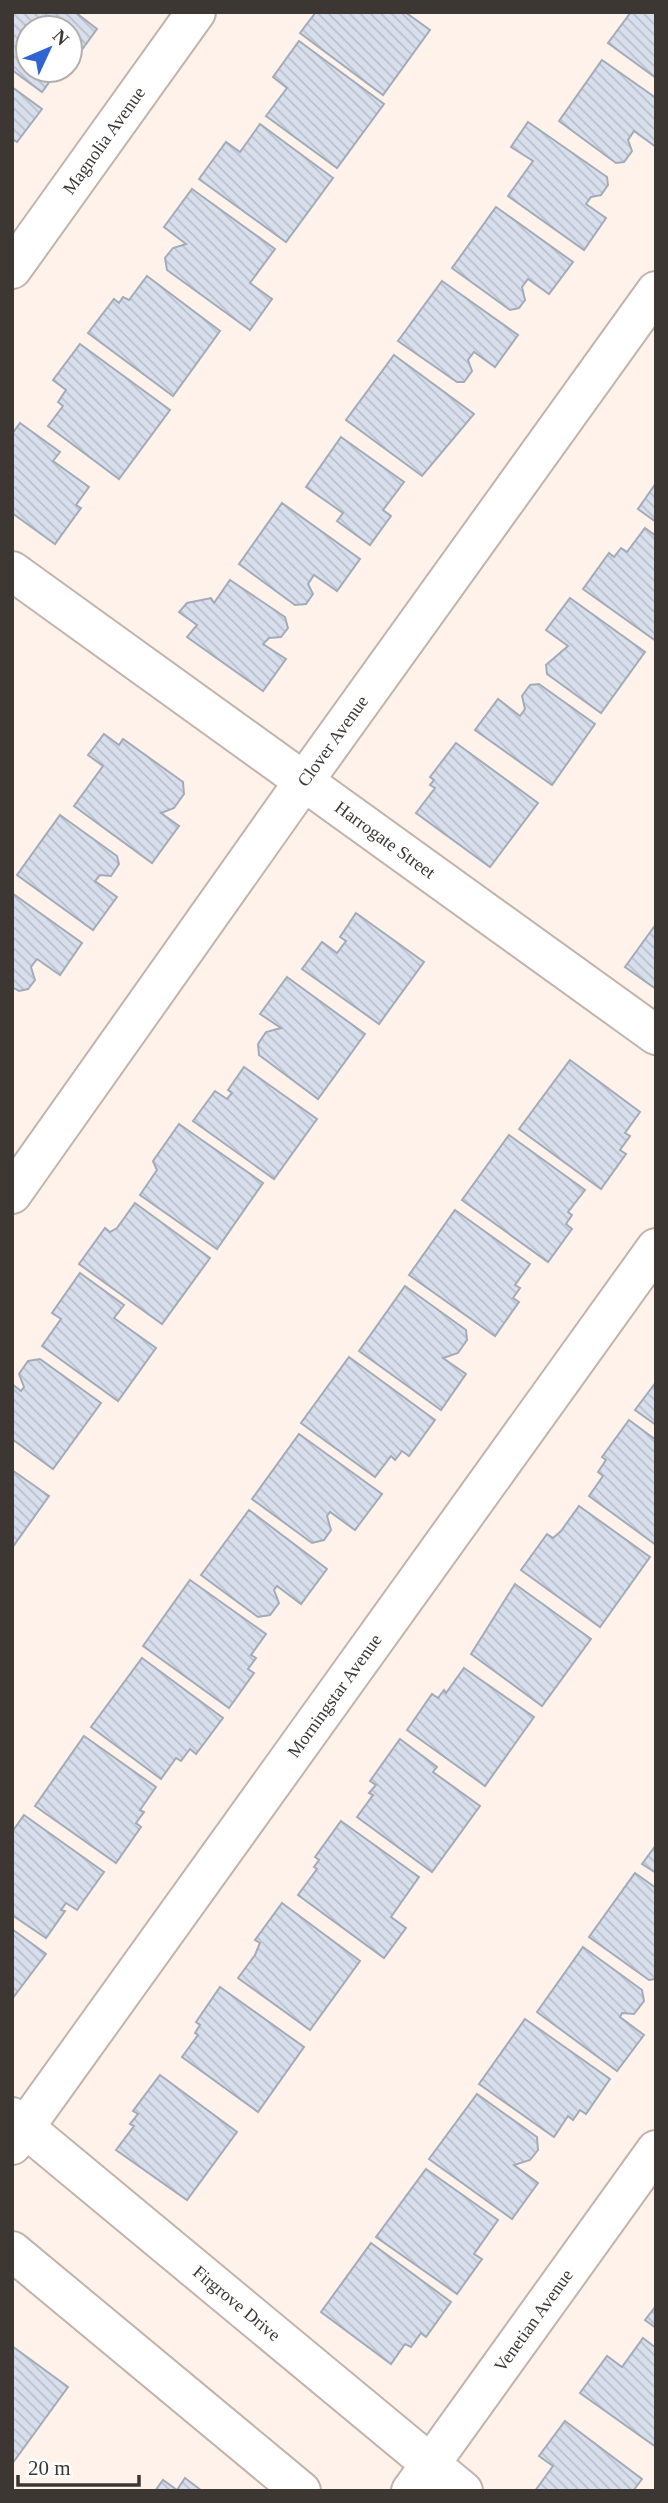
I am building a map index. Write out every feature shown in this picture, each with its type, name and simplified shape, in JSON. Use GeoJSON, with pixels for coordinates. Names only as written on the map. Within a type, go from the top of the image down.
{"type":"FeatureCollection","features":[{"type":"Feature","properties":{"kind":"street","name":"Magnolia Avenue"},"geometry":{"type":"LineString","coordinates":[[12,269],[196,12]]}},
{"type":"Feature","properties":{"kind":"street","name":"Clover Avenue"},"geometry":{"type":"LineString","coordinates":[[12,1194],[656,290]]}},
{"type":"Feature","properties":{"kind":"street","name":"Harrogate Street"},"geometry":{"type":"LineString","coordinates":[[12,571],[656,1035]]}},
{"type":"Feature","properties":{"kind":"street","name":"Morningstar Avenue"},"geometry":{"type":"LineString","coordinates":[[17,2130],[656,1248]]}},
{"type":"Feature","properties":{"kind":"street","name":"Firgrove Drive"},"geometry":{"type":"LineString","coordinates":[[17,2130],[421,2477],[463,2491]]}},
{"type":"Feature","properties":{"kind":"street","name":"Venetian Avenue"},"geometry":{"type":"LineString","coordinates":[[421,2477],[656,2150]]}},
{"type":"Feature","properties":{"kind":"street"},"geometry":{"type":"LineString","coordinates":[[12,2251],[301,2491]]}},
{"type":"Feature","properties":{"kind":"building"},"geometry":{"type":"Polygon","coordinates":[[[12,12],[78,14],[14,14],[14,71],[12,12]]]}},
{"type":"Feature","properties":{"kind":"building"},"geometry":{"type":"Polygon","coordinates":[[[316,12],[405,12],[430,30],[383,95],[300,33],[316,12]]]}},
{"type":"Feature","properties":{"kind":"building"},"geometry":{"type":"Polygon","coordinates":[[[631,12],[656,12],[656,78],[608,43],[631,12]]]}},
{"type":"Feature","properties":{"kind":"building"},"geometry":{"type":"Polygon","coordinates":[[[84,19],[97,29],[84,47],[84,19]]]}},
{"type":"Feature","properties":{"kind":"building"},"geometry":{"type":"Polygon","coordinates":[[[299,41],[384,104],[337,168],[266,116],[287,88],[273,77],[299,41]]]}},
{"type":"Feature","properties":{"kind":"building"},"geometry":{"type":"Polygon","coordinates":[[[602,60],[656,98],[656,147],[634,131],[628,140],[632,151],[624,162],[616,163],[559,121],[602,60]]]}},
{"type":"Feature","properties":{"kind":"building"},"geometry":{"type":"Polygon","coordinates":[[[31,84],[48,84],[42,92],[31,84]]]}},
{"type":"Feature","properties":{"kind":"building"},"geometry":{"type":"Polygon","coordinates":[[[12,87],[42,109],[17,142],[12,139],[12,87]]]}},
{"type":"Feature","properties":{"kind":"building"},"geometry":{"type":"Polygon","coordinates":[[[528,122],[607,177],[608,185],[601,195],[591,197],[586,204],[606,218],[584,250],[508,196],[533,161],[511,147],[528,122]]]}},
{"type":"Feature","properties":{"kind":"building"},"geometry":{"type":"Polygon","coordinates":[[[260,124],[333,178],[286,242],[199,179],[226,142],[240,152],[260,124]]]}},
{"type":"Feature","properties":{"kind":"building"},"geometry":{"type":"Polygon","coordinates":[[[192,189],[275,249],[250,283],[272,299],[250,330],[167,270],[165,258],[173,248],[186,244],[164,227],[192,189]]]}},
{"type":"Feature","properties":{"kind":"building"},"geometry":{"type":"Polygon","coordinates":[[[496,207],[573,262],[549,294],[528,279],[522,287],[525,300],[519,308],[510,310],[452,268],[496,207]]]}},
{"type":"Feature","properties":{"kind":"building"},"geometry":{"type":"Polygon","coordinates":[[[147,276],[220,331],[173,396],[88,333],[114,299],[119,303],[123,297],[129,300],[147,276]]]}},
{"type":"Feature","properties":{"kind":"building"},"geometry":{"type":"Polygon","coordinates":[[[442,281],[518,335],[495,367],[474,352],[468,360],[472,371],[464,382],[457,382],[398,341],[442,281]]]}},
{"type":"Feature","properties":{"kind":"building"},"geometry":{"type":"Polygon","coordinates":[[[80,344],[170,410],[119,479],[48,426],[63,406],[58,402],[66,390],[53,380],[80,344]]]}},
{"type":"Feature","properties":{"kind":"building"},"geometry":{"type":"Polygon","coordinates":[[[394,355],[474,414],[422,476],[346,420],[394,355]]]}},
{"type":"Feature","properties":{"kind":"building"},"geometry":{"type":"Polygon","coordinates":[[[20,423],[60,452],[53,461],[89,487],[76,505],[81,508],[55,544],[12,513],[12,434],[20,423]]]}},
{"type":"Feature","properties":{"kind":"building"},"geometry":{"type":"Polygon","coordinates":[[[341,437],[404,482],[383,510],[391,516],[370,545],[337,521],[343,513],[306,487],[341,437]]]}},
{"type":"Feature","properties":{"kind":"building"},"geometry":{"type":"Polygon","coordinates":[[[656,483],[656,522],[638,509],[656,483]]]}},
{"type":"Feature","properties":{"kind":"building"},"geometry":{"type":"Polygon","coordinates":[[[282,503],[360,559],[337,591],[314,575],[308,584],[313,594],[306,604],[295,605],[239,564],[282,503]]]}},
{"type":"Feature","properties":{"kind":"building"},"geometry":{"type":"Polygon","coordinates":[[[645,528],[656,536],[656,641],[583,589],[609,553],[614,557],[621,548],[627,552],[645,528]]]}},
{"type":"Feature","properties":{"kind":"building"},"geometry":{"type":"Polygon","coordinates":[[[230,580],[285,617],[288,628],[281,637],[269,638],[263,644],[286,659],[263,691],[187,637],[197,625],[179,612],[187,603],[211,598],[214,603],[230,580]]]}},
{"type":"Feature","properties":{"kind":"building"},"geometry":{"type":"Polygon","coordinates":[[[570,598],[645,652],[601,713],[547,674],[546,665],[568,646],[546,630],[570,598]]]}},
{"type":"Feature","properties":{"kind":"building"},"geometry":{"type":"Polygon","coordinates":[[[539,684],[595,724],[552,785],[475,730],[498,699],[520,716],[525,709],[522,696],[530,685],[539,684]]]}},
{"type":"Feature","properties":{"kind":"building"},"geometry":{"type":"Polygon","coordinates":[[[104,734],[119,745],[123,739],[183,782],[184,794],[174,808],[161,813],[179,826],[152,863],[74,806],[103,766],[88,755],[104,734]]]}},
{"type":"Feature","properties":{"kind":"building"},"geometry":{"type":"Polygon","coordinates":[[[456,743],[538,803],[490,867],[416,813],[435,788],[430,785],[434,780],[430,777],[456,743]]]}},
{"type":"Feature","properties":{"kind":"building"},"geometry":{"type":"Polygon","coordinates":[[[60,815],[117,856],[119,864],[111,876],[100,875],[95,881],[117,897],[93,930],[17,875],[60,815]]]}},
{"type":"Feature","properties":{"kind":"building"},"geometry":{"type":"Polygon","coordinates":[[[12,893],[82,943],[60,975],[37,959],[31,967],[35,980],[28,989],[19,991],[12,987],[12,893]]]}},
{"type":"Feature","properties":{"kind":"building"},"geometry":{"type":"Polygon","coordinates":[[[356,913],[424,962],[379,1024],[302,969],[322,942],[337,953],[346,941],[340,937],[356,913]]]}},
{"type":"Feature","properties":{"kind":"building"},"geometry":{"type":"Polygon","coordinates":[[[656,924],[656,989],[625,967],[656,924]]]}},
{"type":"Feature","properties":{"kind":"building"},"geometry":{"type":"Polygon","coordinates":[[[287,977],[365,1034],[318,1099],[259,1055],[258,1044],[266,1032],[281,1028],[260,1014],[287,977]]]}},
{"type":"Feature","properties":{"kind":"building"},"geometry":{"type":"Polygon","coordinates":[[[570,1060],[640,1112],[625,1133],[630,1136],[620,1150],[626,1154],[601,1189],[519,1129],[570,1060]]]}},
{"type":"Feature","properties":{"kind":"building"},"geometry":{"type":"Polygon","coordinates":[[[244,1067],[317,1119],[274,1179],[193,1121],[215,1091],[227,1099],[232,1093],[228,1090],[244,1067]]]}},
{"type":"Feature","properties":{"kind":"building"},"geometry":{"type":"Polygon","coordinates":[[[179,1124],[263,1183],[217,1249],[140,1195],[157,1170],[153,1161],[179,1124]]]}},
{"type":"Feature","properties":{"kind":"building"},"geometry":{"type":"Polygon","coordinates":[[[509,1135],[585,1190],[568,1212],[572,1215],[566,1224],[572,1229],[548,1262],[462,1200],[509,1135]]]}},
{"type":"Feature","properties":{"kind":"building"},"geometry":{"type":"Polygon","coordinates":[[[135,1203],[210,1258],[162,1324],[79,1264],[105,1228],[110,1232],[117,1228],[135,1203]]]}},
{"type":"Feature","properties":{"kind":"building"},"geometry":{"type":"Polygon","coordinates":[[[455,1210],[530,1264],[515,1285],[520,1288],[513,1298],[519,1302],[495,1336],[409,1275],[455,1210]]]}},
{"type":"Feature","properties":{"kind":"building"},"geometry":{"type":"Polygon","coordinates":[[[80,1273],[124,1305],[114,1318],[156,1348],[118,1401],[42,1346],[61,1319],[52,1313],[80,1273]]]}},
{"type":"Feature","properties":{"kind":"building"},"geometry":{"type":"Polygon","coordinates":[[[405,1286],[466,1330],[467,1340],[458,1353],[443,1358],[466,1374],[441,1410],[359,1351],[405,1286]]]}},
{"type":"Feature","properties":{"kind":"building"},"geometry":{"type":"Polygon","coordinates":[[[349,1357],[435,1420],[409,1456],[402,1451],[395,1460],[391,1456],[375,1477],[301,1423],[349,1357]]]}},
{"type":"Feature","properties":{"kind":"building"},"geometry":{"type":"Polygon","coordinates":[[[40,1359],[101,1403],[53,1469],[12,1439],[12,1384],[21,1391],[24,1387],[19,1374],[28,1361],[40,1359]]]}},
{"type":"Feature","properties":{"kind":"building"},"geometry":{"type":"Polygon","coordinates":[[[656,1382],[656,1425],[635,1410],[656,1382]]]}},
{"type":"Feature","properties":{"kind":"building"},"geometry":{"type":"Polygon","coordinates":[[[629,1420],[656,1440],[656,1545],[589,1496],[603,1476],[598,1472],[606,1460],[602,1457],[629,1420]]]}},
{"type":"Feature","properties":{"kind":"building"},"geometry":{"type":"Polygon","coordinates":[[[299,1434],[382,1494],[355,1530],[330,1512],[327,1516],[331,1530],[324,1540],[312,1543],[252,1499],[299,1434]]]}},
{"type":"Feature","properties":{"kind":"building"},"geometry":{"type":"Polygon","coordinates":[[[12,1470],[49,1496],[12,1548],[12,1470]]]}},
{"type":"Feature","properties":{"kind":"building"},"geometry":{"type":"Polygon","coordinates":[[[579,1506],[650,1557],[600,1627],[521,1570],[547,1534],[553,1538],[561,1531],[579,1506]]]}},
{"type":"Feature","properties":{"kind":"building"},"geometry":{"type":"Polygon","coordinates":[[[249,1510],[327,1569],[301,1604],[277,1586],[274,1590],[279,1603],[270,1615],[258,1617],[201,1575],[249,1510]]]}},
{"type":"Feature","properties":{"kind":"building"},"geometry":{"type":"Polygon","coordinates":[[[190,1580],[266,1634],[251,1655],[256,1658],[248,1669],[254,1673],[229,1708],[143,1646],[190,1580]]]}},
{"type":"Feature","properties":{"kind":"building"},"geometry":{"type":"Polygon","coordinates":[[[515,1584],[591,1639],[542,1706],[471,1654],[515,1584]]]}},
{"type":"Feature","properties":{"kind":"building"},"geometry":{"type":"Polygon","coordinates":[[[142,1658],[223,1718],[196,1754],[190,1749],[181,1761],[176,1758],[161,1779],[91,1727],[142,1658]]]}},
{"type":"Feature","properties":{"kind":"building"},"geometry":{"type":"Polygon","coordinates":[[[464,1668],[534,1717],[485,1786],[407,1730],[432,1694],[438,1698],[444,1690],[446,1693],[464,1668]]]}},
{"type":"Feature","properties":{"kind":"building"},"geometry":{"type":"Polygon","coordinates":[[[84,1736],[156,1787],[140,1810],[144,1812],[136,1823],[141,1827],[116,1863],[35,1806],[84,1736]]]}},
{"type":"Feature","properties":{"kind":"building"},"geometry":{"type":"Polygon","coordinates":[[[400,1739],[437,1767],[433,1772],[480,1806],[432,1872],[357,1817],[373,1795],[369,1793],[376,1785],[370,1781],[400,1739]]]}},
{"type":"Feature","properties":{"kind":"building"},"geometry":{"type":"Polygon","coordinates":[[[24,1815],[104,1872],[77,1910],[66,1903],[61,1910],[65,1911],[46,1938],[12,1915],[12,1832],[24,1815]]]}},
{"type":"Feature","properties":{"kind":"building"},"geometry":{"type":"Polygon","coordinates":[[[341,1821],[419,1877],[391,1917],[406,1928],[384,1958],[298,1895],[317,1869],[314,1867],[319,1860],[315,1857],[341,1821]]]}},
{"type":"Feature","properties":{"kind":"building"},"geometry":{"type":"Polygon","coordinates":[[[656,1845],[656,1873],[642,1864],[656,1845]]]}},
{"type":"Feature","properties":{"kind":"building"},"geometry":{"type":"Polygon","coordinates":[[[635,1873],[656,1888],[656,1979],[649,1980],[589,1937],[635,1873]]]}},
{"type":"Feature","properties":{"kind":"building"},"geometry":{"type":"Polygon","coordinates":[[[282,1903],[360,1961],[310,2030],[238,1978],[255,1955],[260,1943],[255,1940],[282,1903]]]}},
{"type":"Feature","properties":{"kind":"building"},"geometry":{"type":"Polygon","coordinates":[[[12,1929],[46,1954],[12,1999],[12,1929]]]}},
{"type":"Feature","properties":{"kind":"building"},"geometry":{"type":"Polygon","coordinates":[[[583,1947],[642,1990],[644,2001],[634,2014],[622,2013],[620,2017],[644,2035],[617,2071],[537,2012],[583,1947]]]}},
{"type":"Feature","properties":{"kind":"building"},"geometry":{"type":"Polygon","coordinates":[[[220,1987],[304,2047],[258,2112],[182,2057],[198,2035],[195,2033],[200,2025],[196,2022],[220,1987]]]}},
{"type":"Feature","properties":{"kind":"building"},"geometry":{"type":"Polygon","coordinates":[[[525,2019],[610,2079],[586,2114],[580,2110],[573,2120],[568,2116],[554,2137],[479,2084],[525,2019]]]}},
{"type":"Feature","properties":{"kind":"building"},"geometry":{"type":"Polygon","coordinates":[[[160,2075],[237,2132],[187,2200],[116,2150],[134,2126],[130,2124],[138,2114],[133,2111],[160,2075]]]}},
{"type":"Feature","properties":{"kind":"building"},"geometry":{"type":"Polygon","coordinates":[[[477,2094],[537,2137],[538,2150],[530,2160],[514,2165],[538,2183],[512,2219],[429,2159],[477,2094]]]}},
{"type":"Feature","properties":{"kind":"building"},"geometry":{"type":"Polygon","coordinates":[[[426,2169],[498,2220],[474,2254],[482,2259],[457,2294],[376,2237],[426,2169]]]}},
{"type":"Feature","properties":{"kind":"building"},"geometry":{"type":"Polygon","coordinates":[[[371,2243],[451,2302],[426,2337],[421,2333],[411,2347],[405,2344],[391,2364],[321,2312],[371,2243]]]}},
{"type":"Feature","properties":{"kind":"building"},"geometry":{"type":"Polygon","coordinates":[[[656,2306],[656,2328],[645,2320],[656,2306]]]}},
{"type":"Feature","properties":{"kind":"building"},"geometry":{"type":"Polygon","coordinates":[[[643,2338],[656,2348],[656,2447],[580,2393],[607,2356],[622,2367],[643,2338]]]}},
{"type":"Feature","properties":{"kind":"building"},"geometry":{"type":"Polygon","coordinates":[[[12,2346],[68,2387],[12,2464],[12,2346]]]}},
{"type":"Feature","properties":{"kind":"building"},"geometry":{"type":"Polygon","coordinates":[[[565,2421],[642,2479],[633,2491],[535,2491],[553,2466],[539,2456],[565,2421]]]}},
{"type":"Feature","properties":{"kind":"building"},"geometry":{"type":"Polygon","coordinates":[[[185,2478],[202,2491],[155,2491],[163,2480],[177,2490],[185,2478]]]}}]}
